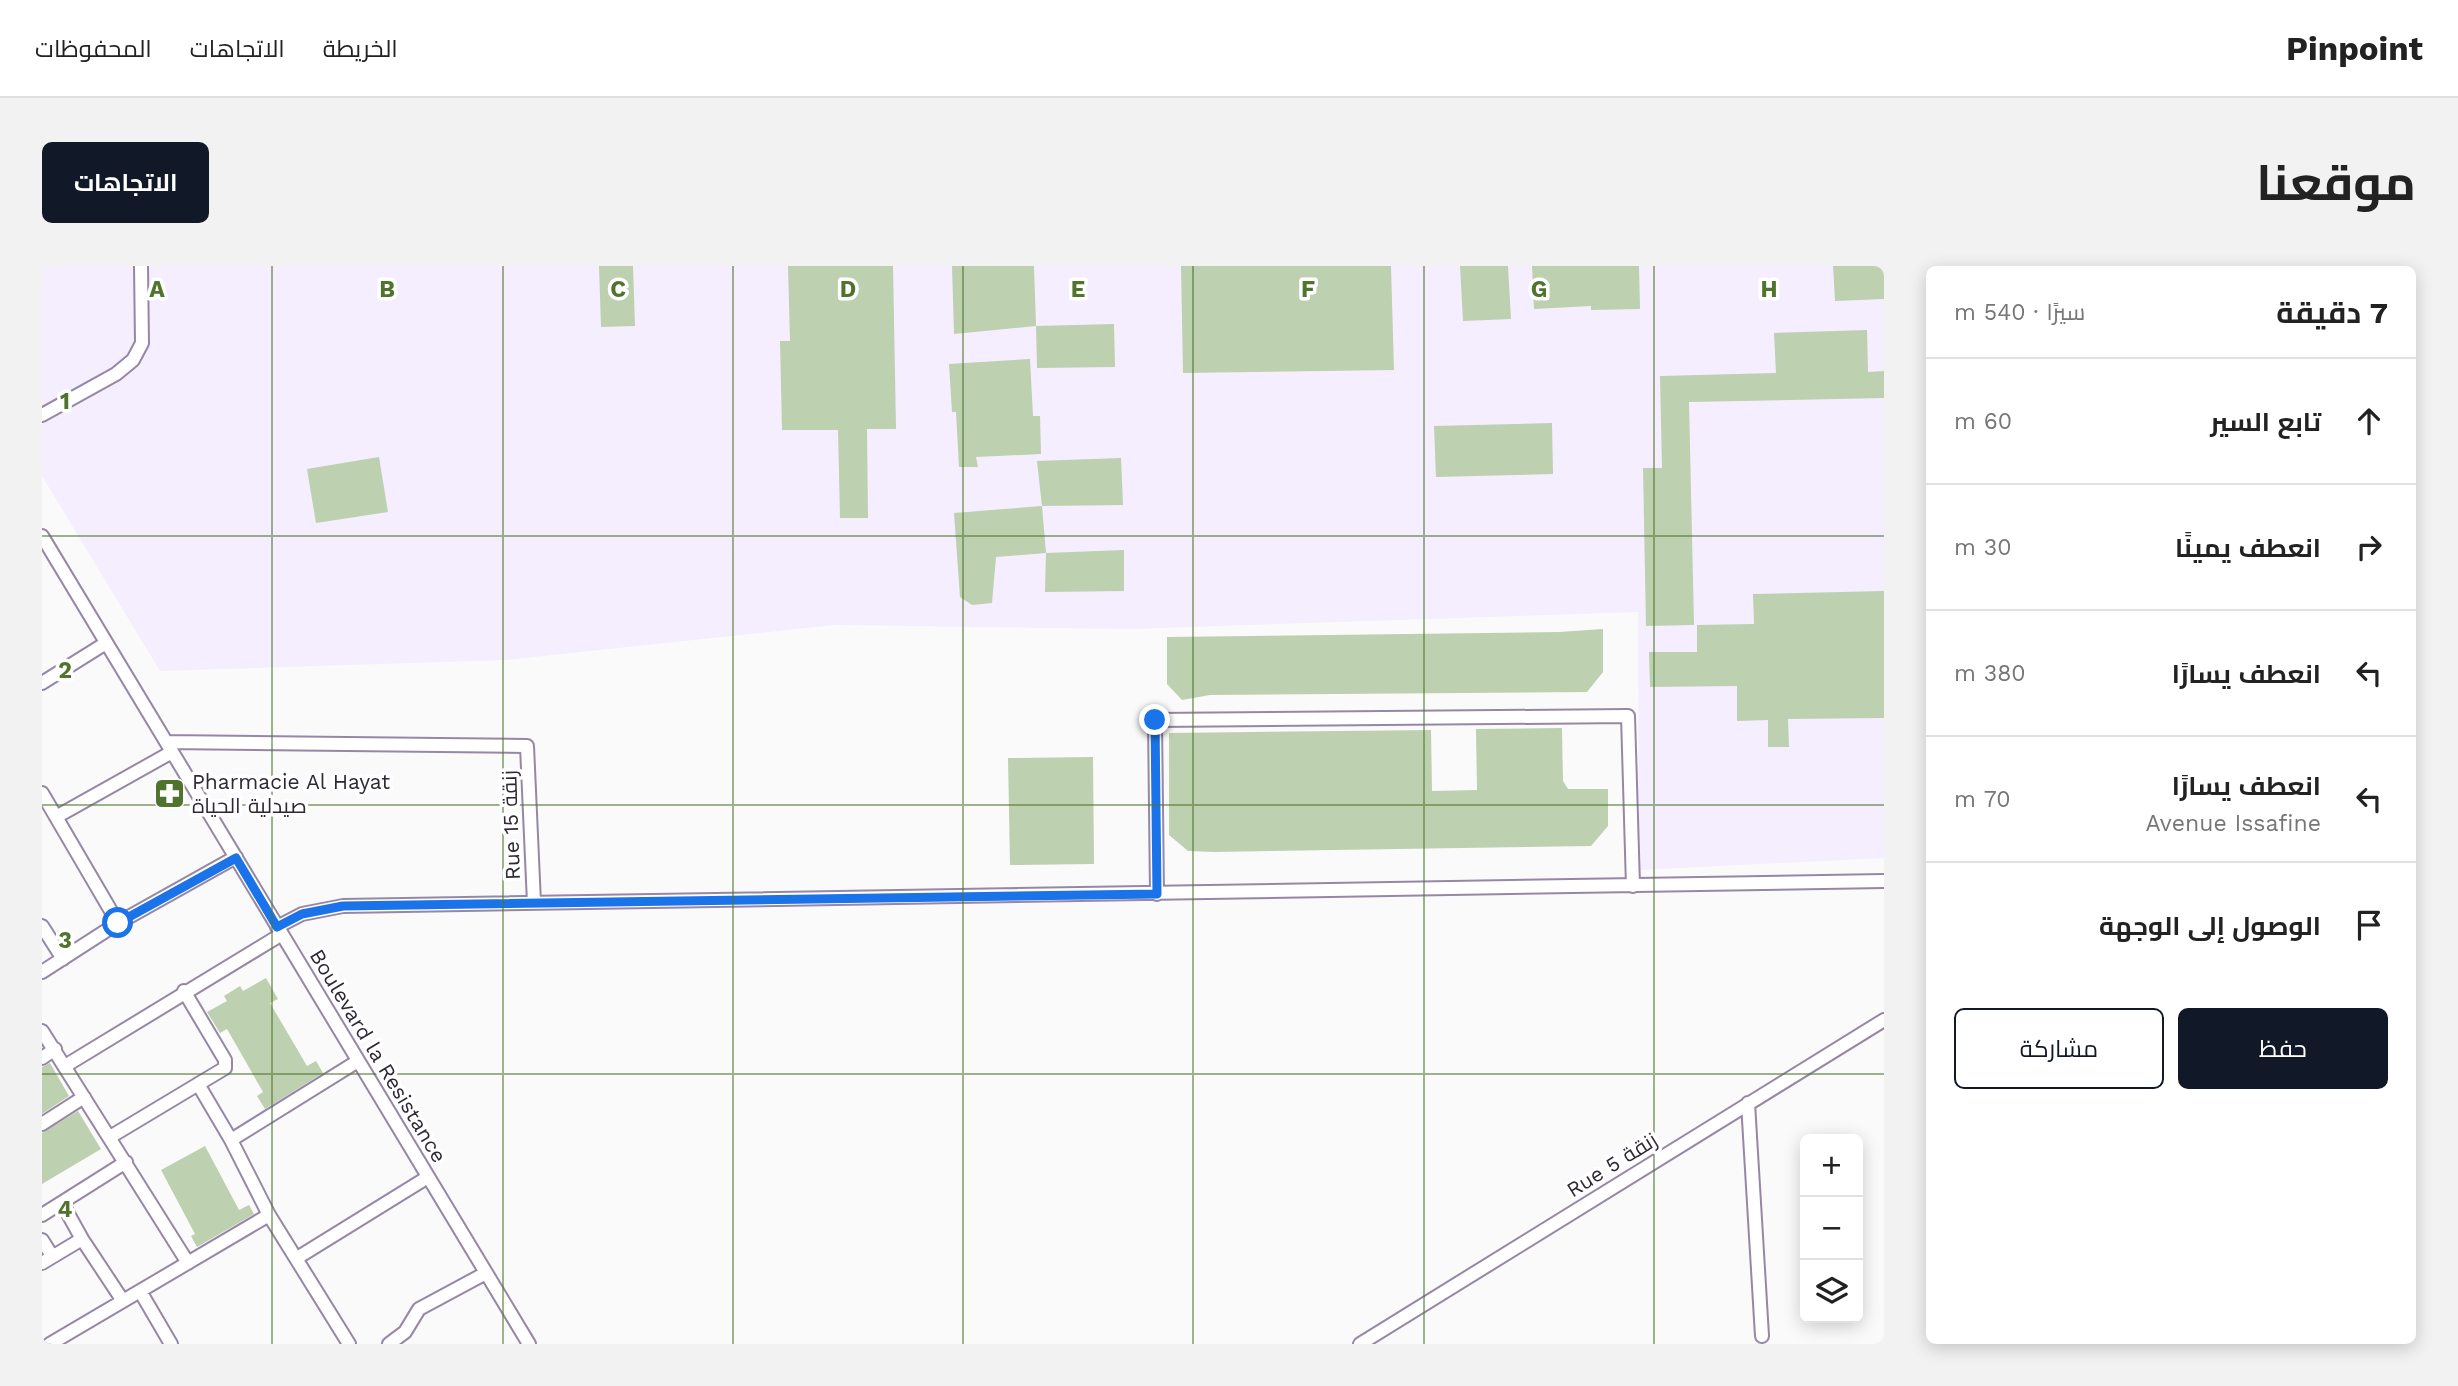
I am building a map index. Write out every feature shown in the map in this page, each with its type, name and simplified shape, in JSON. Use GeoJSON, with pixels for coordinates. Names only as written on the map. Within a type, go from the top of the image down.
{"type":"FeatureCollection","features":[{"type":"Feature","properties":{"kind":"street"},"geometry":{"type":"LineString","coordinates":[[42,415],[116,374],[133,360],[142,343],[141,266]]}},
{"type":"Feature","properties":{"kind":"street","name":"Boulevard la Resistance"},"geometry":{"type":"LineString","coordinates":[[43,541],[529,1344]]}},
{"type":"Feature","properties":{"kind":"street"},"geometry":{"type":"LineString","coordinates":[[42,683],[106,643]]}},
{"type":"Feature","properties":{"kind":"street"},"geometry":{"type":"LineString","coordinates":[[1157,894],[1155,720],[1628,716],[1633,886]]}},
{"type":"Feature","properties":{"kind":"street","name":"Rue 15 زنقة"},"geometry":{"type":"LineString","coordinates":[[169,747],[527,746],[534,902]]}},
{"type":"Feature","properties":{"kind":"street"},"geometry":{"type":"LineString","coordinates":[[56,817],[169,747]]}},
{"type":"Feature","properties":{"kind":"street"},"geometry":{"type":"LineString","coordinates":[[42,793],[118,923]]}},
{"type":"Feature","properties":{"kind":"street"},"geometry":{"type":"LineString","coordinates":[[42,972],[118,923],[236,858]]}},
{"type":"Feature","properties":{"kind":"street"},"geometry":{"type":"LineString","coordinates":[[65,1066],[302,914],[343,906],[1884,881]]}},
{"type":"Feature","properties":{"kind":"street"},"geometry":{"type":"LineString","coordinates":[[42,926],[63,959]]}},
{"type":"Feature","properties":{"kind":"street"},"geometry":{"type":"LineString","coordinates":[[110,1137],[223,1071],[226,1065],[184,991]]}},
{"type":"Feature","properties":{"kind":"street","name":"Rue 5 زنقة"},"geometry":{"type":"LineString","coordinates":[[1360,1344],[1884,1020]]}},
{"type":"Feature","properties":{"kind":"street"},"geometry":{"type":"LineString","coordinates":[[42,1031],[188,1263]]}},
{"type":"Feature","properties":{"kind":"street"},"geometry":{"type":"LineString","coordinates":[[42,1058],[55,1049]]}},
{"type":"Feature","properties":{"kind":"street"},"geometry":{"type":"LineString","coordinates":[[231,1140],[358,1061]]}},
{"type":"Feature","properties":{"kind":"street"},"geometry":{"type":"LineString","coordinates":[[198,1084],[231,1140],[269,1215],[349,1344]]}},
{"type":"Feature","properties":{"kind":"street"},"geometry":{"type":"LineString","coordinates":[[42,1124],[84,1097]]}},
{"type":"Feature","properties":{"kind":"street"},"geometry":{"type":"LineString","coordinates":[[1748,1103],[1762,1336]]}},
{"type":"Feature","properties":{"kind":"street"},"geometry":{"type":"LineString","coordinates":[[42,1215],[126,1162]]}},
{"type":"Feature","properties":{"kind":"street"},"geometry":{"type":"LineString","coordinates":[[297,1258],[428,1177]]}},
{"type":"Feature","properties":{"kind":"street"},"geometry":{"type":"LineString","coordinates":[[62,1203],[123,1301]]}},
{"type":"Feature","properties":{"kind":"street"},"geometry":{"type":"LineString","coordinates":[[50,1344],[269,1215]]}},
{"type":"Feature","properties":{"kind":"street"},"geometry":{"type":"LineString","coordinates":[[42,1240],[47,1260],[82,1239]]}},
{"type":"Feature","properties":{"kind":"street"},"geometry":{"type":"LineString","coordinates":[[389,1344],[401,1335],[419,1309],[486,1273]]}},
{"type":"Feature","properties":{"kind":"street"},"geometry":{"type":"LineString","coordinates":[[140,1291],[171,1344]]}},
{"type":"Feature","properties":{"kind":"shaded area"},"geometry":{"type":"Polygon","coordinates":[[[42,266],[1884,266],[1884,858],[1639,870],[1638,612],[1131,629],[834,625],[506,660],[160,671],[42,476],[42,266]]]}},
{"type":"Feature","properties":{"kind":"building"},"geometry":{"type":"Polygon","coordinates":[[[599,266],[633,266],[635,326],[601,327],[599,266]]]}},
{"type":"Feature","properties":{"kind":"building"},"geometry":{"type":"Polygon","coordinates":[[[788,266],[893,266],[896,429],[867,429],[868,518],[840,518],[838,430],[782,430],[780,341],[790,341],[788,266]]]}},
{"type":"Feature","properties":{"kind":"building"},"geometry":{"type":"Polygon","coordinates":[[[952,266],[1034,266],[1036,326],[954,334],[952,266]]]}},
{"type":"Feature","properties":{"kind":"building"},"geometry":{"type":"Polygon","coordinates":[[[1181,266],[1391,266],[1394,370],[1183,373],[1181,266]]]}},
{"type":"Feature","properties":{"kind":"building"},"geometry":{"type":"Polygon","coordinates":[[[1460,266],[1508,266],[1511,319],[1463,321],[1460,266]]]}},
{"type":"Feature","properties":{"kind":"building"},"geometry":{"type":"Polygon","coordinates":[[[1532,266],[1639,266],[1640,309],[1591,310],[1591,306],[1534,309],[1532,266]]]}},
{"type":"Feature","properties":{"kind":"building"},"geometry":{"type":"Polygon","coordinates":[[[1833,266],[1884,266],[1884,299],[1835,301],[1833,266]]]}},
{"type":"Feature","properties":{"kind":"building"},"geometry":{"type":"Polygon","coordinates":[[[1114,324],[1115,367],[1037,368],[1036,326],[1114,324]]]}},
{"type":"Feature","properties":{"kind":"building"},"geometry":{"type":"Polygon","coordinates":[[[1867,330],[1868,372],[1884,371],[1884,398],[1689,402],[1694,625],[1646,626],[1643,468],[1662,468],[1660,376],[1776,373],[1774,333],[1867,330]]]}},
{"type":"Feature","properties":{"kind":"building"},"geometry":{"type":"Polygon","coordinates":[[[1030,359],[1033,416],[1040,416],[1041,454],[976,457],[978,467],[959,467],[956,412],[952,412],[949,364],[1030,359]]]}},
{"type":"Feature","properties":{"kind":"building"},"geometry":{"type":"Polygon","coordinates":[[[1552,423],[1553,474],[1436,477],[1434,426],[1552,423]]]}},
{"type":"Feature","properties":{"kind":"building"},"geometry":{"type":"Polygon","coordinates":[[[379,457],[388,512],[316,523],[307,469],[379,457]]]}},
{"type":"Feature","properties":{"kind":"building"},"geometry":{"type":"Polygon","coordinates":[[[1121,458],[1123,505],[1042,506],[1037,461],[1121,458]]]}},
{"type":"Feature","properties":{"kind":"building"},"geometry":{"type":"Polygon","coordinates":[[[1042,506],[1046,553],[996,557],[992,603],[972,605],[960,597],[954,513],[1042,506]]]}},
{"type":"Feature","properties":{"kind":"building"},"geometry":{"type":"Polygon","coordinates":[[[1124,550],[1124,591],[1045,592],[1046,553],[1124,550]]]}},
{"type":"Feature","properties":{"kind":"building"},"geometry":{"type":"Polygon","coordinates":[[[1884,591],[1884,718],[1788,719],[1789,747],[1768,747],[1768,720],[1737,721],[1737,686],[1650,687],[1649,652],[1697,652],[1697,625],[1754,624],[1753,594],[1884,591]]]}},
{"type":"Feature","properties":{"kind":"building"},"geometry":{"type":"Polygon","coordinates":[[[1603,629],[1603,672],[1587,692],[1210,695],[1182,700],[1167,684],[1167,637],[1559,632],[1603,629]]]}},
{"type":"Feature","properties":{"kind":"building"},"geometry":{"type":"Polygon","coordinates":[[[1562,728],[1563,781],[1568,789],[1608,789],[1608,826],[1591,846],[1214,852],[1188,851],[1169,835],[1169,733],[1431,730],[1432,791],[1477,790],[1476,729],[1562,728]]]}},
{"type":"Feature","properties":{"kind":"building"},"geometry":{"type":"Polygon","coordinates":[[[1093,757],[1094,864],[1010,865],[1008,758],[1093,757]]]}},
{"type":"Feature","properties":{"kind":"building"},"geometry":{"type":"Polygon","coordinates":[[[266,978],[278,999],[270,1003],[307,1066],[316,1061],[323,1073],[265,1109],[257,1096],[263,1092],[227,1029],[220,1033],[207,1012],[227,1001],[224,996],[240,986],[243,991],[266,978]]]}},
{"type":"Feature","properties":{"kind":"building"},"geometry":{"type":"Polygon","coordinates":[[[50,1063],[69,1096],[42,1114],[42,1067],[50,1063]]]}},
{"type":"Feature","properties":{"kind":"building"},"geometry":{"type":"Polygon","coordinates":[[[78,1111],[101,1149],[42,1184],[42,1133],[78,1111]]]}},
{"type":"Feature","properties":{"kind":"building"},"geometry":{"type":"Polygon","coordinates":[[[205,1146],[239,1210],[249,1205],[254,1214],[197,1247],[191,1236],[195,1234],[161,1170],[205,1146]]]}},
{"type":"Feature","properties":{"kind":"place","name":"Pharmacie Al Hayat صيدلية الحياة"},"geometry":{"type":"Point","coordinates":[169,794]}},
{"type":"Feature","properties":{"kind":"route"},"geometry":{"type":"LineString","coordinates":[[118,923],[236,858],[277,927],[302,914],[343,906],[1157,894],[1155,720]]}}]}
